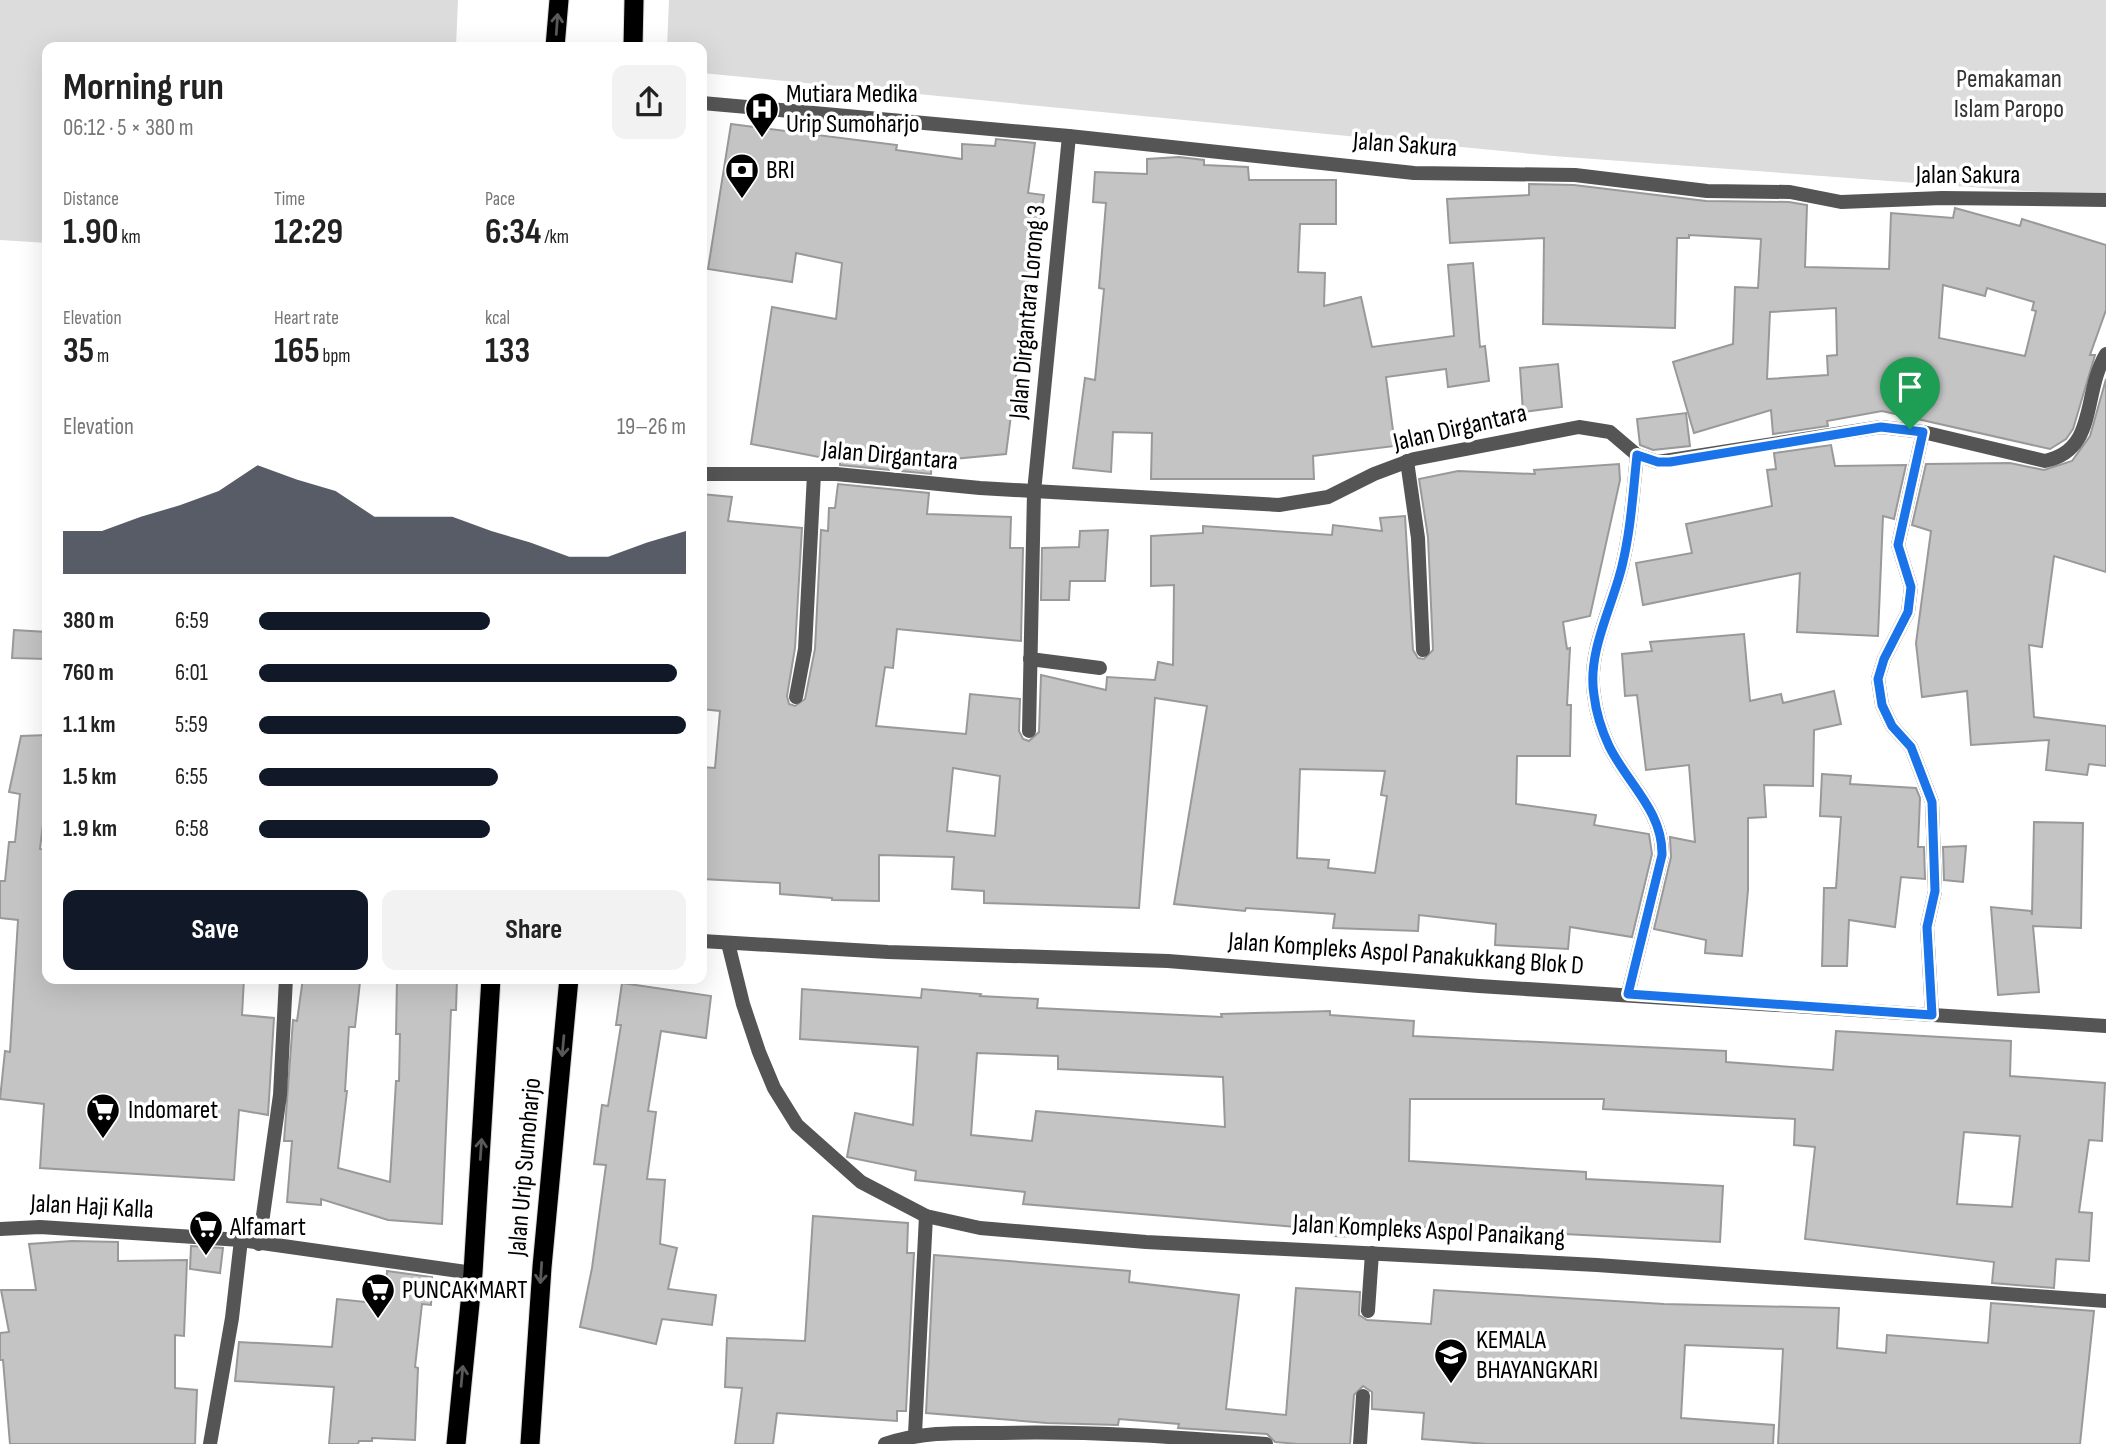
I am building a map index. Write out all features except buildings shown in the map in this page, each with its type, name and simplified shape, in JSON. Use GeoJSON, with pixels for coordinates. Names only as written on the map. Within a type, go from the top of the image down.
{"type":"FeatureCollection","features":[{"type":"Feature","properties":{"kind":"highway"},"geometry":{"type":"LineString","coordinates":[[555,42],[559,0]]}},
{"type":"Feature","properties":{"kind":"highway"},"geometry":{"type":"LineString","coordinates":[[633,42],[634,0]]}},
{"type":"Feature","properties":{"kind":"highway","name":"Jalan Urip Sumoharjo"},"geometry":{"type":"LineString","coordinates":[[456,1444],[473,1273],[491,984]]}},
{"type":"Feature","properties":{"kind":"highway","name":"Jalan Urip Sumoharjo"},"geometry":{"type":"LineString","coordinates":[[530,1444],[542,1267],[568,984]]}},
{"type":"Feature","properties":{"kind":"street","name":"Jalan Sakura"},"geometry":{"type":"LineString","coordinates":[[707,103],[1069,136],[1414,173],[1575,174],[1707,191],[1790,191],[1841,202],[1942,198],[2106,200]]}},
{"type":"Feature","properties":{"kind":"street","name":"Jalan Dirgantara Lorong 3"},"geometry":{"type":"LineString","coordinates":[[1030,731],[1034,492],[1069,136]]}},
{"type":"Feature","properties":{"kind":"street","name":"Jalan Dirgantara"},"geometry":{"type":"LineString","coordinates":[[707,474],[814,474],[1034,492],[1279,505],[1328,497],[1407,461],[1578,427],[1610,432],[1637,455],[1658,462],[1881,427],[1923,432],[2045,461],[2061,458],[2073,450],[2080,439],[2098,368],[2106,354]]}},
{"type":"Feature","properties":{"kind":"street"},"geometry":{"type":"LineString","coordinates":[[1923,432],[1898,545],[1911,587],[1908,612],[1884,659],[1878,679],[1882,705],[1892,726],[1911,747],[1932,802],[1935,891],[1927,927],[1932,1015]]}},
{"type":"Feature","properties":{"kind":"street"},"geometry":{"type":"LineString","coordinates":[[1628,994],[1662,855],[1662,837],[1635,784],[1609,747],[1598,714],[1592,675],[1596,648],[1623,565],[1632,517],[1637,455]]}},
{"type":"Feature","properties":{"kind":"street"},"geometry":{"type":"LineString","coordinates":[[1407,461],[1418,538],[1423,650]]}},
{"type":"Feature","properties":{"kind":"street"},"geometry":{"type":"LineString","coordinates":[[796,697],[805,649],[814,474]]}},
{"type":"Feature","properties":{"kind":"street"},"geometry":{"type":"LineString","coordinates":[[1030,659],[1100,668]]}},
{"type":"Feature","properties":{"kind":"street","name":"Jalan Kompleks Aspol Panakukkang Blok D"},"geometry":{"type":"LineString","coordinates":[[707,942],[1168,961],[2106,1026]]}},
{"type":"Feature","properties":{"kind":"street","name":"Jalan Kompleks Aspol Panaikang"},"geometry":{"type":"LineString","coordinates":[[728,943],[743,1004],[759,1052],[774,1088],[797,1125],[862,1182],[926,1216],[980,1227],[1146,1242],[1787,1277],[2106,1301]]}},
{"type":"Feature","properties":{"kind":"street"},"geometry":{"type":"LineString","coordinates":[[258,1244],[280,1095],[286,984]]}},
{"type":"Feature","properties":{"kind":"street"},"geometry":{"type":"LineString","coordinates":[[915,1434],[926,1216]]}},
{"type":"Feature","properties":{"kind":"street","name":"Jalan Haji Kalla"},"geometry":{"type":"LineString","coordinates":[[0,1229],[40,1227],[242,1240],[473,1273]]}},
{"type":"Feature","properties":{"kind":"street"},"geometry":{"type":"LineString","coordinates":[[210,1444],[232,1318],[242,1240]]}},
{"type":"Feature","properties":{"kind":"street"},"geometry":{"type":"LineString","coordinates":[[1368,1311],[1372,1253]]}},
{"type":"Feature","properties":{"kind":"street"},"geometry":{"type":"LineString","coordinates":[[1360,1444],[1363,1396]]}},
{"type":"Feature","properties":{"kind":"street"},"geometry":{"type":"LineString","coordinates":[[885,1444],[915,1434],[1129,1433],[1266,1444]]}},
{"type":"Feature","properties":{"kind":"green space"},"geometry":{"type":"Polygon","coordinates":[[[0,0],[458,0],[456,42],[42,42],[42,243],[0,240],[0,0]]]}},
{"type":"Feature","properties":{"kind":"green space","name":"Pemakaman Islam Paropo"},"geometry":{"type":"Polygon","coordinates":[[[669,0],[2106,0],[2106,197],[1553,156],[707,73],[707,42],[667,42],[669,0]]]}},
{"type":"Feature","properties":{"kind":"place","name":"Mutiara Medika Urip Sumoharjo"},"geometry":{"type":"Point","coordinates":[762,139]}},
{"type":"Feature","properties":{"kind":"place","name":"BRI"},"geometry":{"type":"Point","coordinates":[742,200]}},
{"type":"Feature","properties":{"kind":"place","name":"Indomaret"},"geometry":{"type":"Point","coordinates":[103,1140]}},
{"type":"Feature","properties":{"kind":"place","name":"Alfamart"},"geometry":{"type":"Point","coordinates":[206,1257]}},
{"type":"Feature","properties":{"kind":"place","name":"PUNCAK MART"},"geometry":{"type":"Point","coordinates":[378,1320]}},
{"type":"Feature","properties":{"kind":"place","name":"KEMALA BHAYANGKARI"},"geometry":{"type":"Point","coordinates":[1451,1385]}},
{"type":"Feature","properties":{"kind":"route"},"geometry":{"type":"LineString","coordinates":[[1856,429],[1910,429],[1923,432],[1898,545],[1911,587],[1908,612],[1884,659],[1878,679],[1882,705],[1892,726],[1911,747],[1932,802],[1935,891],[1927,927],[1932,1015],[1628,994],[1662,855],[1662,837],[1635,784],[1609,747],[1593,694],[1592,675],[1596,648],[1606,625],[1623,565],[1632,517],[1637,455],[1658,462],[1670,462],[1856,429]]}}]}
